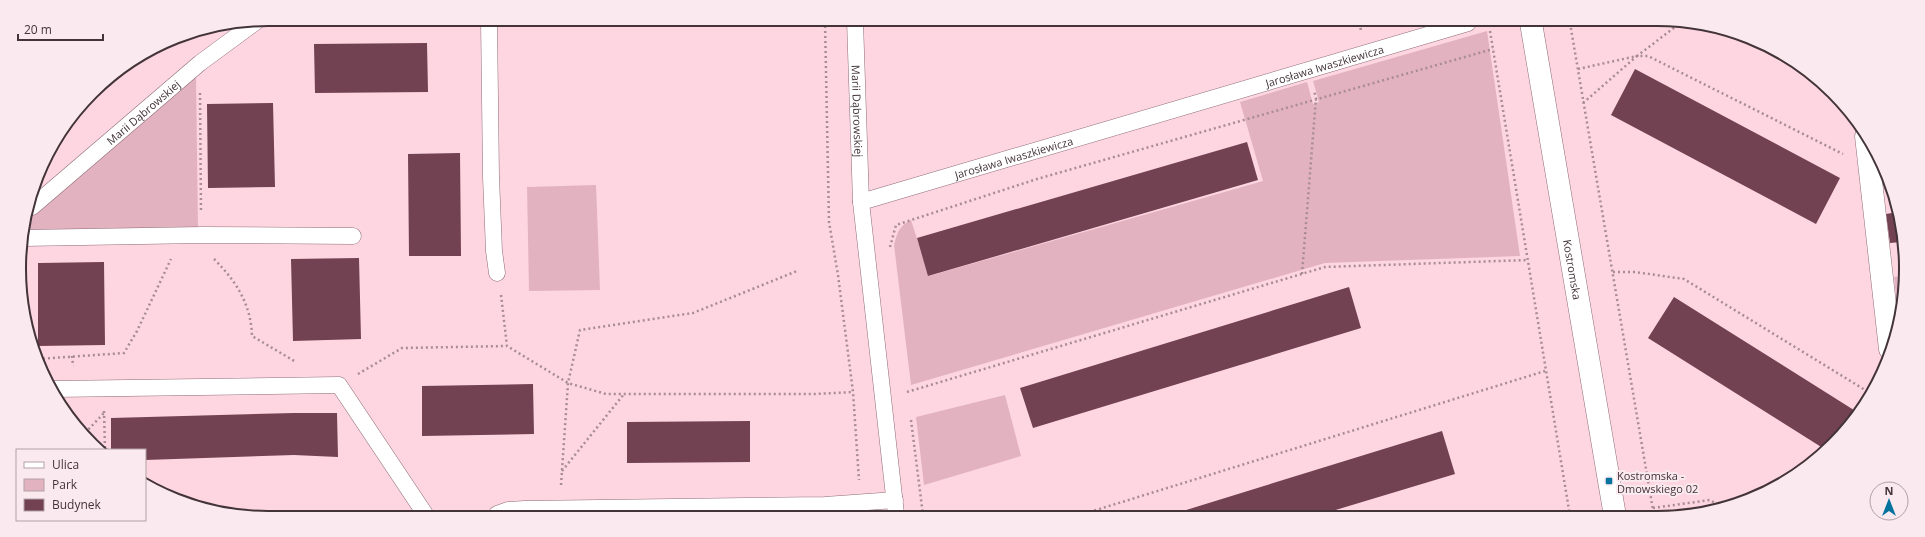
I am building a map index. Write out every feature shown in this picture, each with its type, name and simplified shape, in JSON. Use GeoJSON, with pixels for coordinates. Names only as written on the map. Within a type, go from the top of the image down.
{"type":"FeatureCollection","features":[{"type":"Feature","properties":{"kind":"street","name":"Kostromska"},"geometry":{"type":"LineString","coordinates":[[1532,26],[1614,511]]}},
{"type":"Feature","properties":{"kind":"street"},"geometry":{"type":"LineString","coordinates":[[1867,148],[1889,338]]}},
{"type":"Feature","properties":{"kind":"lane"},"geometry":{"type":"LineString","coordinates":[[489,26],[491,177],[494,252],[498,273]]}},
{"type":"Feature","properties":{"kind":"lane","name":"Marii Dąbrowskiej"},"geometry":{"type":"LineString","coordinates":[[855,26],[861,202]]}},
{"type":"Feature","properties":{"kind":"lane","name":"Jarosława Iwaszkiewicza"},"geometry":{"type":"LineString","coordinates":[[861,202],[1458,26]]}},
{"type":"Feature","properties":{"kind":"lane","name":"Marii Dąbrowskiej"},"geometry":{"type":"LineString","coordinates":[[35,204],[200,63],[248,27]]}},
{"type":"Feature","properties":{"kind":"lane"},"geometry":{"type":"LineString","coordinates":[[505,511],[526,509],[825,505],[861,502],[895,507],[861,202]]}},
{"type":"Feature","properties":{"kind":"lane"},"geometry":{"type":"LineString","coordinates":[[28,238],[353,236]]}},
{"type":"Feature","properties":{"kind":"lane"},"geometry":{"type":"LineString","coordinates":[[57,389],[339,385],[423,511]]}},
{"type":"Feature","properties":{"kind":"path"},"geometry":{"type":"LineString","coordinates":[[825,26],[829,222],[838,274],[853,392],[861,502]]}},
{"type":"Feature","properties":{"kind":"path"},"geometry":{"type":"LineString","coordinates":[[1571,26],[1653,511]]}},
{"type":"Feature","properties":{"kind":"path"},"geometry":{"type":"LineString","coordinates":[[1583,104],[1637,56],[1675,27]]}},
{"type":"Feature","properties":{"kind":"path"},"geometry":{"type":"LineString","coordinates":[[1490,29],[1569,511]]}},
{"type":"Feature","properties":{"kind":"path"},"geometry":{"type":"LineString","coordinates":[[889,250],[896,225],[1037,179],[1316,98],[1493,49]]}},
{"type":"Feature","properties":{"kind":"path"},"geometry":{"type":"LineString","coordinates":[[1578,69],[1637,56],[1648,56],[1848,157]]}},
{"type":"Feature","properties":{"kind":"path"},"geometry":{"type":"LineString","coordinates":[[1302,274],[1316,98]]}},
{"type":"Feature","properties":{"kind":"path"},"geometry":{"type":"LineString","coordinates":[[211,256],[224,268],[245,300],[251,319],[252,336],[286,354],[310,372],[322,385]]}},
{"type":"Feature","properties":{"kind":"path"},"geometry":{"type":"LineString","coordinates":[[906,384],[907,393],[1325,268],[1528,260]]}},
{"type":"Feature","properties":{"kind":"path"},"geometry":{"type":"LineString","coordinates":[[560,509],[568,383],[580,330],[693,313],[797,271]]}},
{"type":"Feature","properties":{"kind":"path"},"geometry":{"type":"LineString","coordinates":[[1613,272],[1635,272],[1684,279],[1866,391]]}},
{"type":"Feature","properties":{"kind":"path"},"geometry":{"type":"LineString","coordinates":[[498,273],[507,346]]}},
{"type":"Feature","properties":{"kind":"path"},"geometry":{"type":"LineString","coordinates":[[339,385],[402,348],[507,346],[568,383],[606,394],[815,394],[853,392]]}},
{"type":"Feature","properties":{"kind":"path"},"geometry":{"type":"LineString","coordinates":[[1093,511],[1545,371]]}},
{"type":"Feature","properties":{"kind":"path"},"geometry":{"type":"LineString","coordinates":[[103,388],[105,447]]}},
{"type":"Feature","properties":{"kind":"path"},"geometry":{"type":"LineString","coordinates":[[562,472],[624,394]]}},
{"type":"Feature","properties":{"kind":"path"},"geometry":{"type":"LineString","coordinates":[[88,430],[104,413]]}},
{"type":"Feature","properties":{"kind":"path"},"geometry":{"type":"LineString","coordinates":[[910,417],[923,511]]}},
{"type":"Feature","properties":{"kind":"path"},"geometry":{"type":"LineString","coordinates":[[1653,508],[1710,500],[1716,504]]}},
{"type":"Feature","properties":{"kind":"green space"},"geometry":{"type":"Polygon","coordinates":[[[1487,31],[1520,256],[1325,263],[911,385],[894,245],[899,230],[907,222],[911,220],[929,276],[1263,181],[1240,102],[1307,82],[1313,104],[1319,102],[1313,81],[1487,31]]]}},
{"type":"Feature","properties":{"kind":"green space"},"geometry":{"type":"Polygon","coordinates":[[[196,74],[198,228],[35,233],[30,228],[32,215],[196,74]]]}},
{"type":"Feature","properties":{"kind":"green space"},"geometry":{"type":"Polygon","coordinates":[[[596,185],[600,290],[529,291],[527,187],[596,185]]]}},
{"type":"Feature","properties":{"kind":"green space"},"geometry":{"type":"Polygon","coordinates":[[[1898,276],[1897,302],[1894,277],[1898,276]]]}},
{"type":"Feature","properties":{"kind":"green space"},"geometry":{"type":"Polygon","coordinates":[[[1005,395],[1021,456],[924,485],[916,417],[1005,395]]]}},
{"type":"Feature","properties":{"kind":"building"},"geometry":{"type":"Polygon","coordinates":[[[427,43],[428,92],[315,93],[314,44],[427,43]]]}},
{"type":"Feature","properties":{"kind":"building"},"geometry":{"type":"Polygon","coordinates":[[[1635,69],[1840,178],[1816,224],[1611,115],[1635,69]]]}},
{"type":"Feature","properties":{"kind":"building"},"geometry":{"type":"Polygon","coordinates":[[[273,103],[275,187],[208,188],[207,104],[273,103]]]}},
{"type":"Feature","properties":{"kind":"building"},"geometry":{"type":"Polygon","coordinates":[[[1247,142],[1258,180],[928,276],[917,238],[1247,142]]]}},
{"type":"Feature","properties":{"kind":"building"},"geometry":{"type":"Polygon","coordinates":[[[460,153],[461,256],[409,256],[408,154],[460,153]]]}},
{"type":"Feature","properties":{"kind":"building"},"geometry":{"type":"Polygon","coordinates":[[[1892,213],[1897,242],[1890,243],[1886,214],[1892,213]]]}},
{"type":"Feature","properties":{"kind":"building"},"geometry":{"type":"Polygon","coordinates":[[[359,258],[361,339],[293,341],[291,259],[359,258]]]}},
{"type":"Feature","properties":{"kind":"building"},"geometry":{"type":"Polygon","coordinates":[[[104,262],[105,345],[39,346],[38,263],[104,262]]]}},
{"type":"Feature","properties":{"kind":"building"},"geometry":{"type":"Polygon","coordinates":[[[1349,287],[1361,328],[1033,428],[1020,388],[1349,287]]]}},
{"type":"Feature","properties":{"kind":"building"},"geometry":{"type":"Polygon","coordinates":[[[1674,297],[1853,410],[1839,428],[1821,447],[1648,338],[1674,297]]]}},
{"type":"Feature","properties":{"kind":"building"},"geometry":{"type":"Polygon","coordinates":[[[533,384],[534,434],[422,436],[422,386],[533,384]]]}},
{"type":"Feature","properties":{"kind":"building"},"geometry":{"type":"Polygon","coordinates":[[[337,413],[338,457],[294,455],[146,460],[146,449],[111,449],[111,418],[337,413]]]}},
{"type":"Feature","properties":{"kind":"building"},"geometry":{"type":"Polygon","coordinates":[[[750,421],[750,462],[627,463],[627,422],[750,421]]]}},
{"type":"Feature","properties":{"kind":"building"},"geometry":{"type":"Polygon","coordinates":[[[1442,431],[1455,474],[1332,511],[1183,511],[1442,431]]]}},
{"type":"Feature","properties":{"kind":"place","name":"Kostromska - Dmowskiego 02"},"geometry":{"type":"Point","coordinates":[1609,481]}}]}
